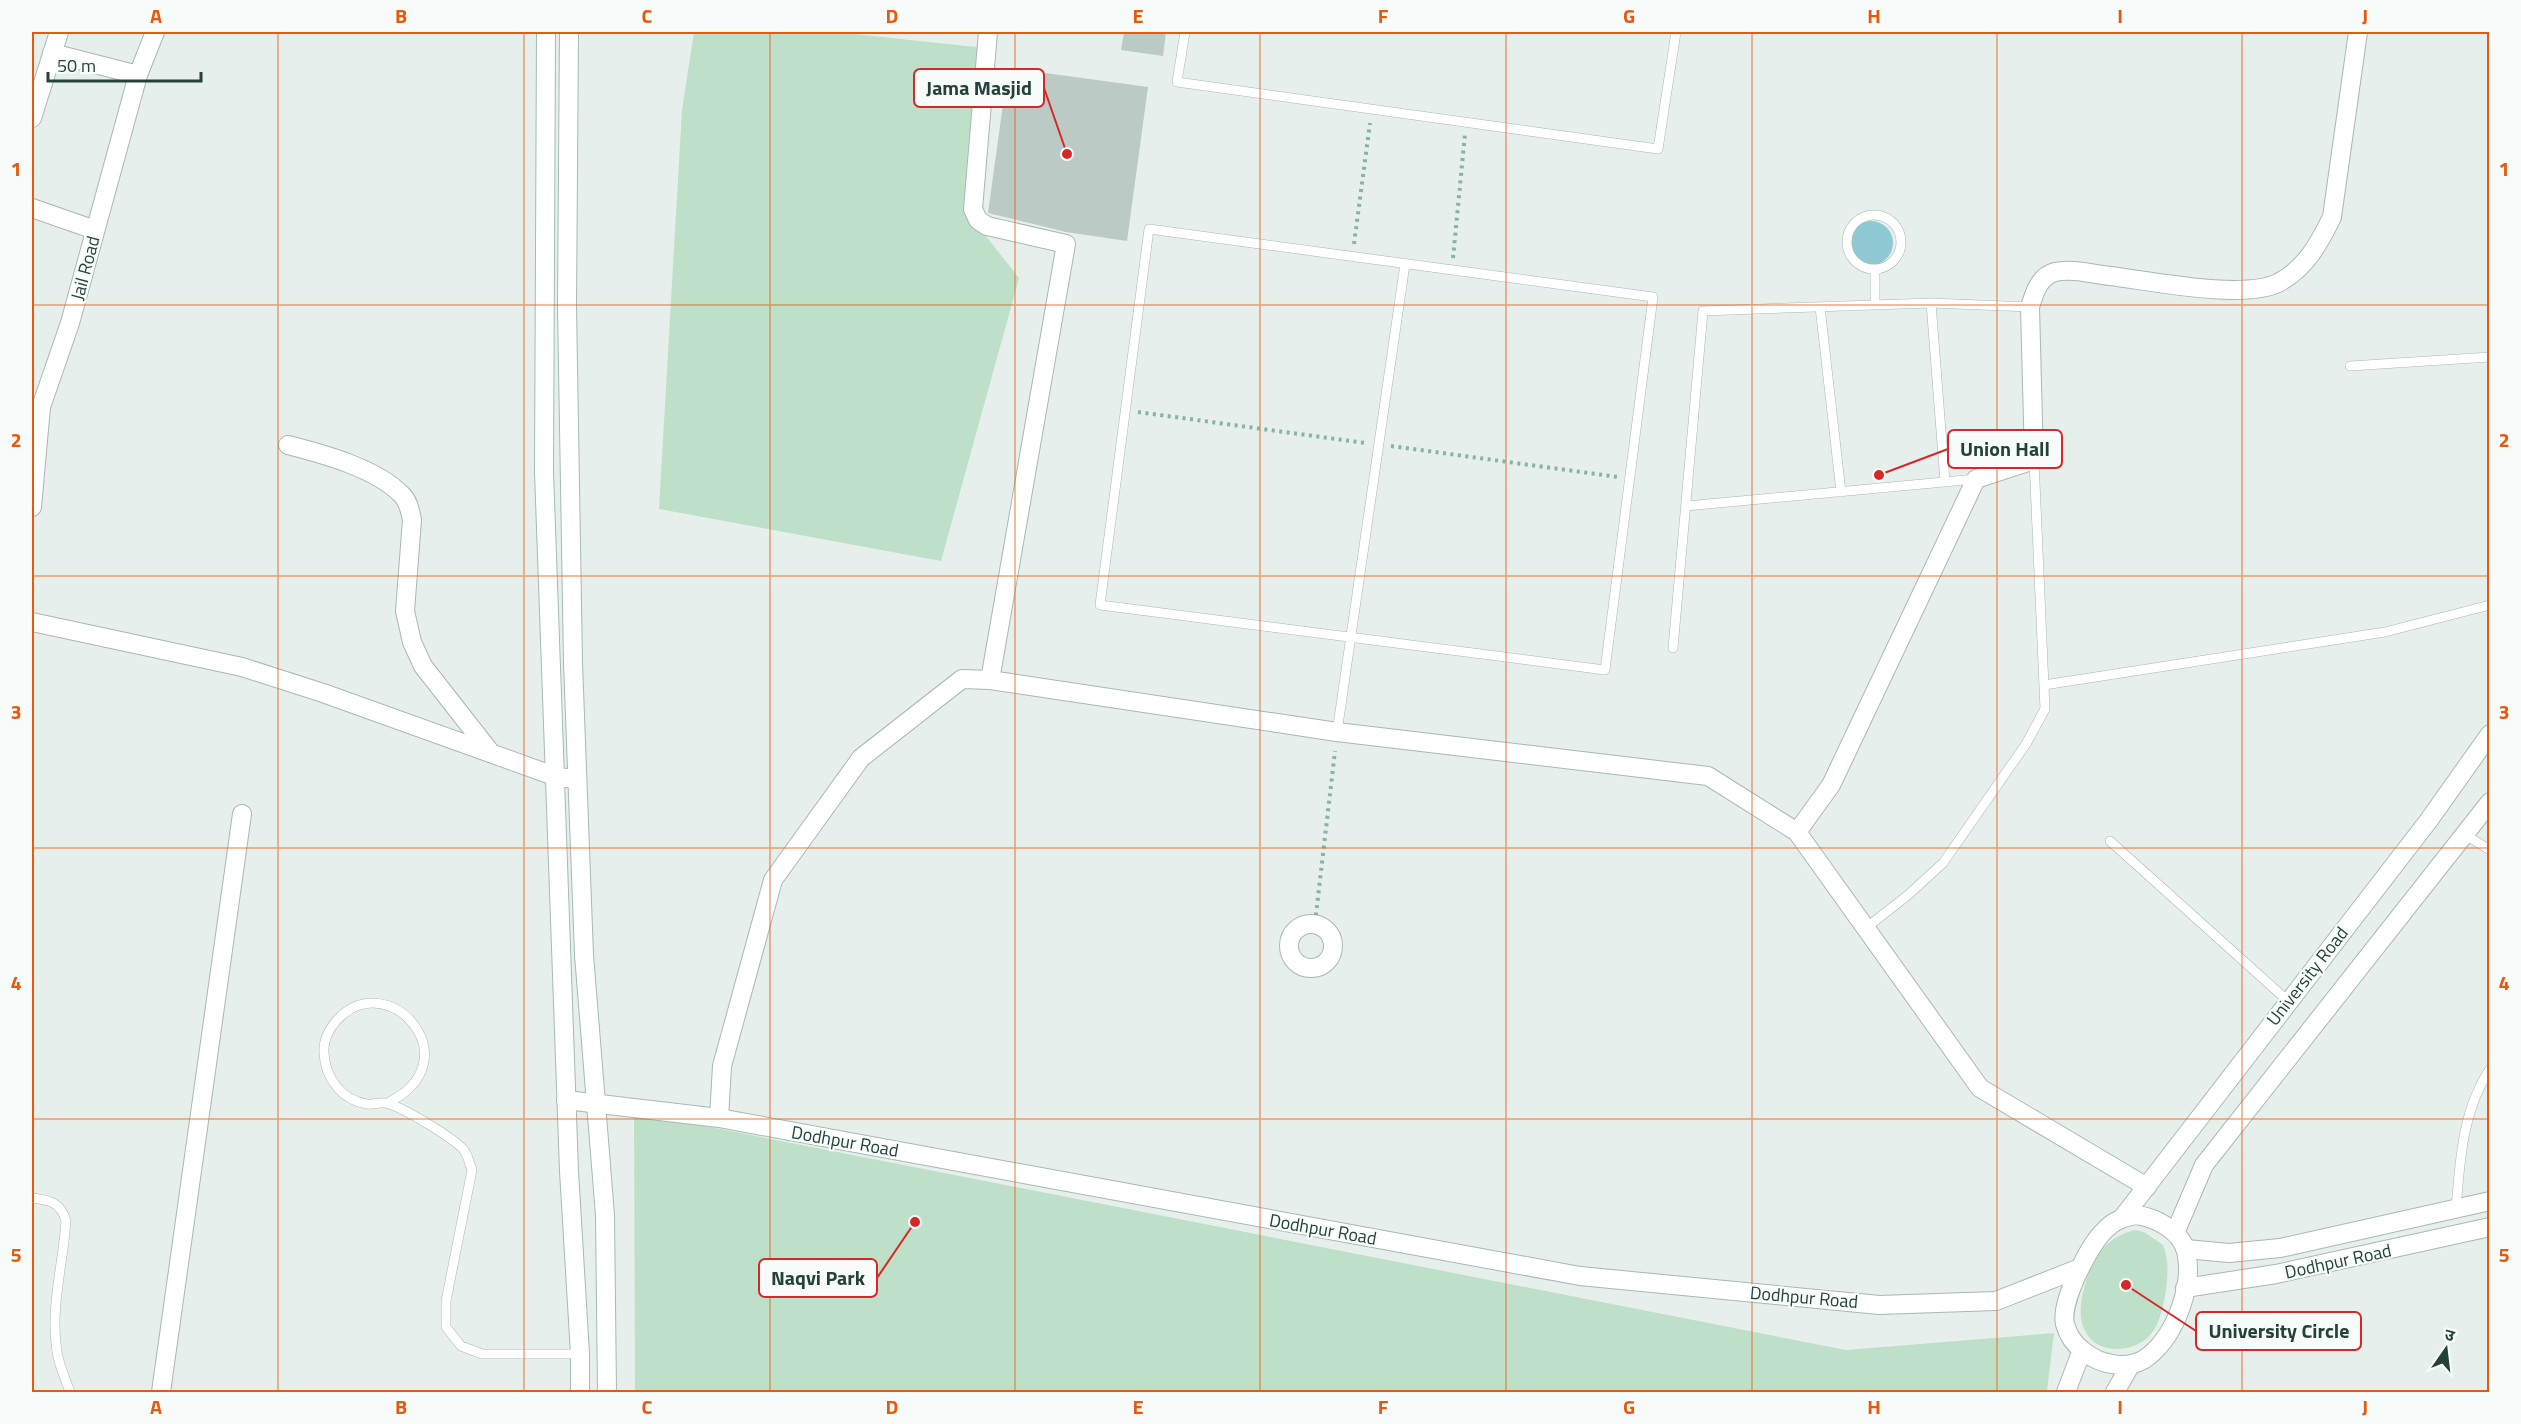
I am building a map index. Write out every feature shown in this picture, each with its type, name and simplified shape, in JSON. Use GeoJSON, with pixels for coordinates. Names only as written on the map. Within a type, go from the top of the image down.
{"type":"FeatureCollection","features":[{"type":"Feature","properties":{"kind":"street"},"geometry":{"type":"LineString","coordinates":[[32,118],[59,32]]}},
{"type":"Feature","properties":{"kind":"street","name":"Jail Road"},"geometry":{"type":"LineString","coordinates":[[32,507],[41,408],[70,323],[138,75],[155,32]]}},
{"type":"Feature","properties":{"kind":"street"},"geometry":{"type":"LineString","coordinates":[[546,32],[544,472],[557,777],[566,1100],[580,1354],[580,1392]]}},
{"type":"Feature","properties":{"kind":"street"},"geometry":{"type":"LineString","coordinates":[[569,32],[567,307],[573,663],[584,955],[605,1215],[607,1392]]}},
{"type":"Feature","properties":{"kind":"street"},"geometry":{"type":"LineString","coordinates":[[988,32],[972,196],[973,209],[978,220],[987,226],[1066,244],[990,680]]}},
{"type":"Feature","properties":{"kind":"street"},"geometry":{"type":"LineString","coordinates":[[1797,832],[1831,785],[1976,479],[2034,460],[2030,307],[2037,285],[2054,272],[2082,272],[2237,291],[2276,284],[2298,270],[2319,245],[2332,217],[2358,32]]}},
{"type":"Feature","properties":{"kind":"street"},"geometry":{"type":"LineString","coordinates":[[52,53],[138,75]]}},
{"type":"Feature","properties":{"kind":"street"},"geometry":{"type":"LineString","coordinates":[[32,208],[95,230]]}},
{"type":"Feature","properties":{"kind":"street"},"geometry":{"type":"LineString","coordinates":[[288,445],[322,454],[364,471],[403,495],[410,506],[412,520],[405,611],[412,642],[423,666],[490,753]]}},
{"type":"Feature","properties":{"kind":"street"},"geometry":{"type":"LineString","coordinates":[[32,622],[242,667],[323,693],[557,777],[577,779]]}},
{"type":"Feature","properties":{"kind":"street"},"geometry":{"type":"LineString","coordinates":[[719,1119],[722,1066],[773,880],[861,758],[962,679],[990,680],[1337,732],[1708,776],[1797,832],[1980,1088],[2147,1187]]}},
{"type":"Feature","properties":{"kind":"street","name":"University Road"},"geometry":{"type":"LineString","coordinates":[[2123,1217],[2429,820],[2490,734]]}},
{"type":"Feature","properties":{"kind":"street"},"geometry":{"type":"LineString","coordinates":[[2175,1233],[2204,1165],[2490,802]]}},
{"type":"Feature","properties":{"kind":"street"},"geometry":{"type":"LineString","coordinates":[[161,1392],[242,814]]}},
{"type":"Feature","properties":{"kind":"street","name":"Dodhpur Road"},"geometry":{"type":"LineString","coordinates":[[566,1100],[719,1119],[1580,1276],[1879,1305],[1996,1301],[2079,1268]]}},
{"type":"Feature","properties":{"kind":"street","name":"Dodhpur Road"},"geometry":{"type":"LineString","coordinates":[[2186,1249],[2229,1252],[2280,1248],[2490,1201]]}},
{"type":"Feature","properties":{"kind":"street"},"geometry":{"type":"LineString","coordinates":[[2138,1215],[2153,1217],[2175,1233],[2186,1249],[2188,1271],[2182,1303],[2170,1330],[2149,1356],[2131,1364],[2109,1364],[2090,1356],[2074,1344],[2065,1323],[2067,1306],[2079,1268],[2090,1248],[2106,1228],[2123,1217],[2138,1215]]}},
{"type":"Feature","properties":{"kind":"street","name":"Dodhpur Road"},"geometry":{"type":"LineString","coordinates":[[2185,1288],[2276,1274],[2490,1227]]}},
{"type":"Feature","properties":{"kind":"street"},"geometry":{"type":"LineString","coordinates":[[2066,1392],[2082,1350]]}},
{"type":"Feature","properties":{"kind":"street"},"geometry":{"type":"LineString","coordinates":[[2115,1392],[2131,1364]]}},
{"type":"Feature","properties":{"kind":"lane"},"geometry":{"type":"LineString","coordinates":[[1185,32],[1178,81],[1658,148],[1676,32]]}},
{"type":"Feature","properties":{"kind":"lane"},"geometry":{"type":"LineString","coordinates":[[1874,215],[1893,222],[1902,242],[1900,252],[1894,261],[1885,267],[1875,269],[1864,268],[1855,262],[1846,243],[1854,223],[1863,217],[1874,215]]}},
{"type":"Feature","properties":{"kind":"lane"},"geometry":{"type":"LineString","coordinates":[[1149,229],[1405,264],[1653,297],[1605,670],[1100,605],[1149,229]]}},
{"type":"Feature","properties":{"kind":"lane"},"geometry":{"type":"LineString","coordinates":[[1337,732],[1405,264]]}},
{"type":"Feature","properties":{"kind":"lane"},"geometry":{"type":"LineString","coordinates":[[1875,269],[1875,305]]}},
{"type":"Feature","properties":{"kind":"lane"},"geometry":{"type":"LineString","coordinates":[[1931,303],[1946,482]]}},
{"type":"Feature","properties":{"kind":"lane"},"geometry":{"type":"LineString","coordinates":[[1673,648],[1703,311],[1931,303],[2030,307]]}},
{"type":"Feature","properties":{"kind":"lane"},"geometry":{"type":"LineString","coordinates":[[1820,307],[1841,492]]}},
{"type":"Feature","properties":{"kind":"lane"},"geometry":{"type":"LineString","coordinates":[[2350,366],[2490,357]]}},
{"type":"Feature","properties":{"kind":"lane"},"geometry":{"type":"LineString","coordinates":[[1866,928],[1908,895],[1943,863],[2031,735],[2045,709],[2034,460]]}},
{"type":"Feature","properties":{"kind":"lane"},"geometry":{"type":"LineString","coordinates":[[1686,506],[1976,479]]}},
{"type":"Feature","properties":{"kind":"lane"},"geometry":{"type":"LineString","coordinates":[[2044,685],[2385,632],[2490,605]]}},
{"type":"Feature","properties":{"kind":"lane"},"geometry":{"type":"LineString","coordinates":[[2464,834],[2490,850]]}},
{"type":"Feature","properties":{"kind":"lane"},"geometry":{"type":"LineString","coordinates":[[2110,841],[2288,1001]]}},
{"type":"Feature","properties":{"kind":"lane"},"geometry":{"type":"LineString","coordinates":[[387,1103],[405,1094],[418,1080],[424,1061],[423,1041],[415,1023],[400,1010],[381,1004],[361,1005],[343,1013],[330,1028],[324,1047],[325,1066],[333,1084],[348,1097],[367,1104],[387,1103],[444,1132],[465,1151],[472,1170],[446,1301],[446,1327],[461,1346],[482,1354],[580,1354]]}},
{"type":"Feature","properties":{"kind":"lane"},"geometry":{"type":"LineString","coordinates":[[2456,1209],[2461,1144],[2477,1088],[2490,1070]]}},
{"type":"Feature","properties":{"kind":"lane"},"geometry":{"type":"LineString","coordinates":[[32,1198],[56,1203],[63,1209],[66,1221],[56,1299],[56,1335],[58,1354],[70,1392]]}},
{"type":"Feature","properties":{"kind":"path"},"geometry":{"type":"LineString","coordinates":[[1352,256],[1372,109]]}},
{"type":"Feature","properties":{"kind":"path"},"geometry":{"type":"LineString","coordinates":[[1452,270],[1466,122]]}},
{"type":"Feature","properties":{"kind":"path"},"geometry":{"type":"LineString","coordinates":[[1315,923],[1337,732]]}},
{"type":"Feature","properties":{"kind":"green space"},"geometry":{"type":"Polygon","coordinates":[[[694,32],[836,32],[985,48],[968,212],[963,207],[1019,278],[941,561],[659,509],[682,110],[694,32]]]}},
{"type":"Feature","properties":{"kind":"green space"},"geometry":{"type":"Polygon","coordinates":[[[634,1112],[1846,1350],[2054,1333],[2047,1391],[635,1392],[634,1112]]]}},
{"type":"Feature","properties":{"kind":"green space"},"geometry":{"type":"Polygon","coordinates":[[[2134,1230],[2144,1232],[2163,1245],[2168,1267],[2167,1284],[2163,1305],[2154,1330],[2138,1344],[2116,1349],[2096,1343],[2088,1336],[2082,1320],[2083,1292],[2089,1271],[2103,1248],[2116,1238],[2134,1230]]]}},
{"type":"Feature","properties":{"kind":"water"},"geometry":{"type":"Polygon","coordinates":[[[1871,221],[1880,222],[1887,227],[1892,234],[1892,252],[1887,259],[1880,264],[1871,265],[1862,264],[1855,259],[1850,252],[1849,243],[1850,234],[1855,227],[1862,222],[1871,221]]]}},
{"type":"Feature","properties":{"kind":"building"},"geometry":{"type":"Polygon","coordinates":[[[1124,32],[1166,32],[1163,56],[1121,50],[1124,32]]]}},
{"type":"Feature","properties":{"kind":"building"},"geometry":{"type":"Polygon","coordinates":[[[1008,68],[1148,87],[1127,241],[1066,232],[988,213],[1008,68]]]}},
{"type":"Feature","properties":{"kind":"place","name":"Jama Masjid"},"geometry":{"type":"Point","coordinates":[1067,154]}},
{"type":"Feature","properties":{"kind":"place","name":"Union Hall"},"geometry":{"type":"Point","coordinates":[1879,475]}},
{"type":"Feature","properties":{"kind":"place","name":"Naqvi Park"},"geometry":{"type":"Point","coordinates":[915,1222]}},
{"type":"Feature","properties":{"kind":"place","name":"University Circle"},"geometry":{"type":"Point","coordinates":[2126,1285]}}]}
